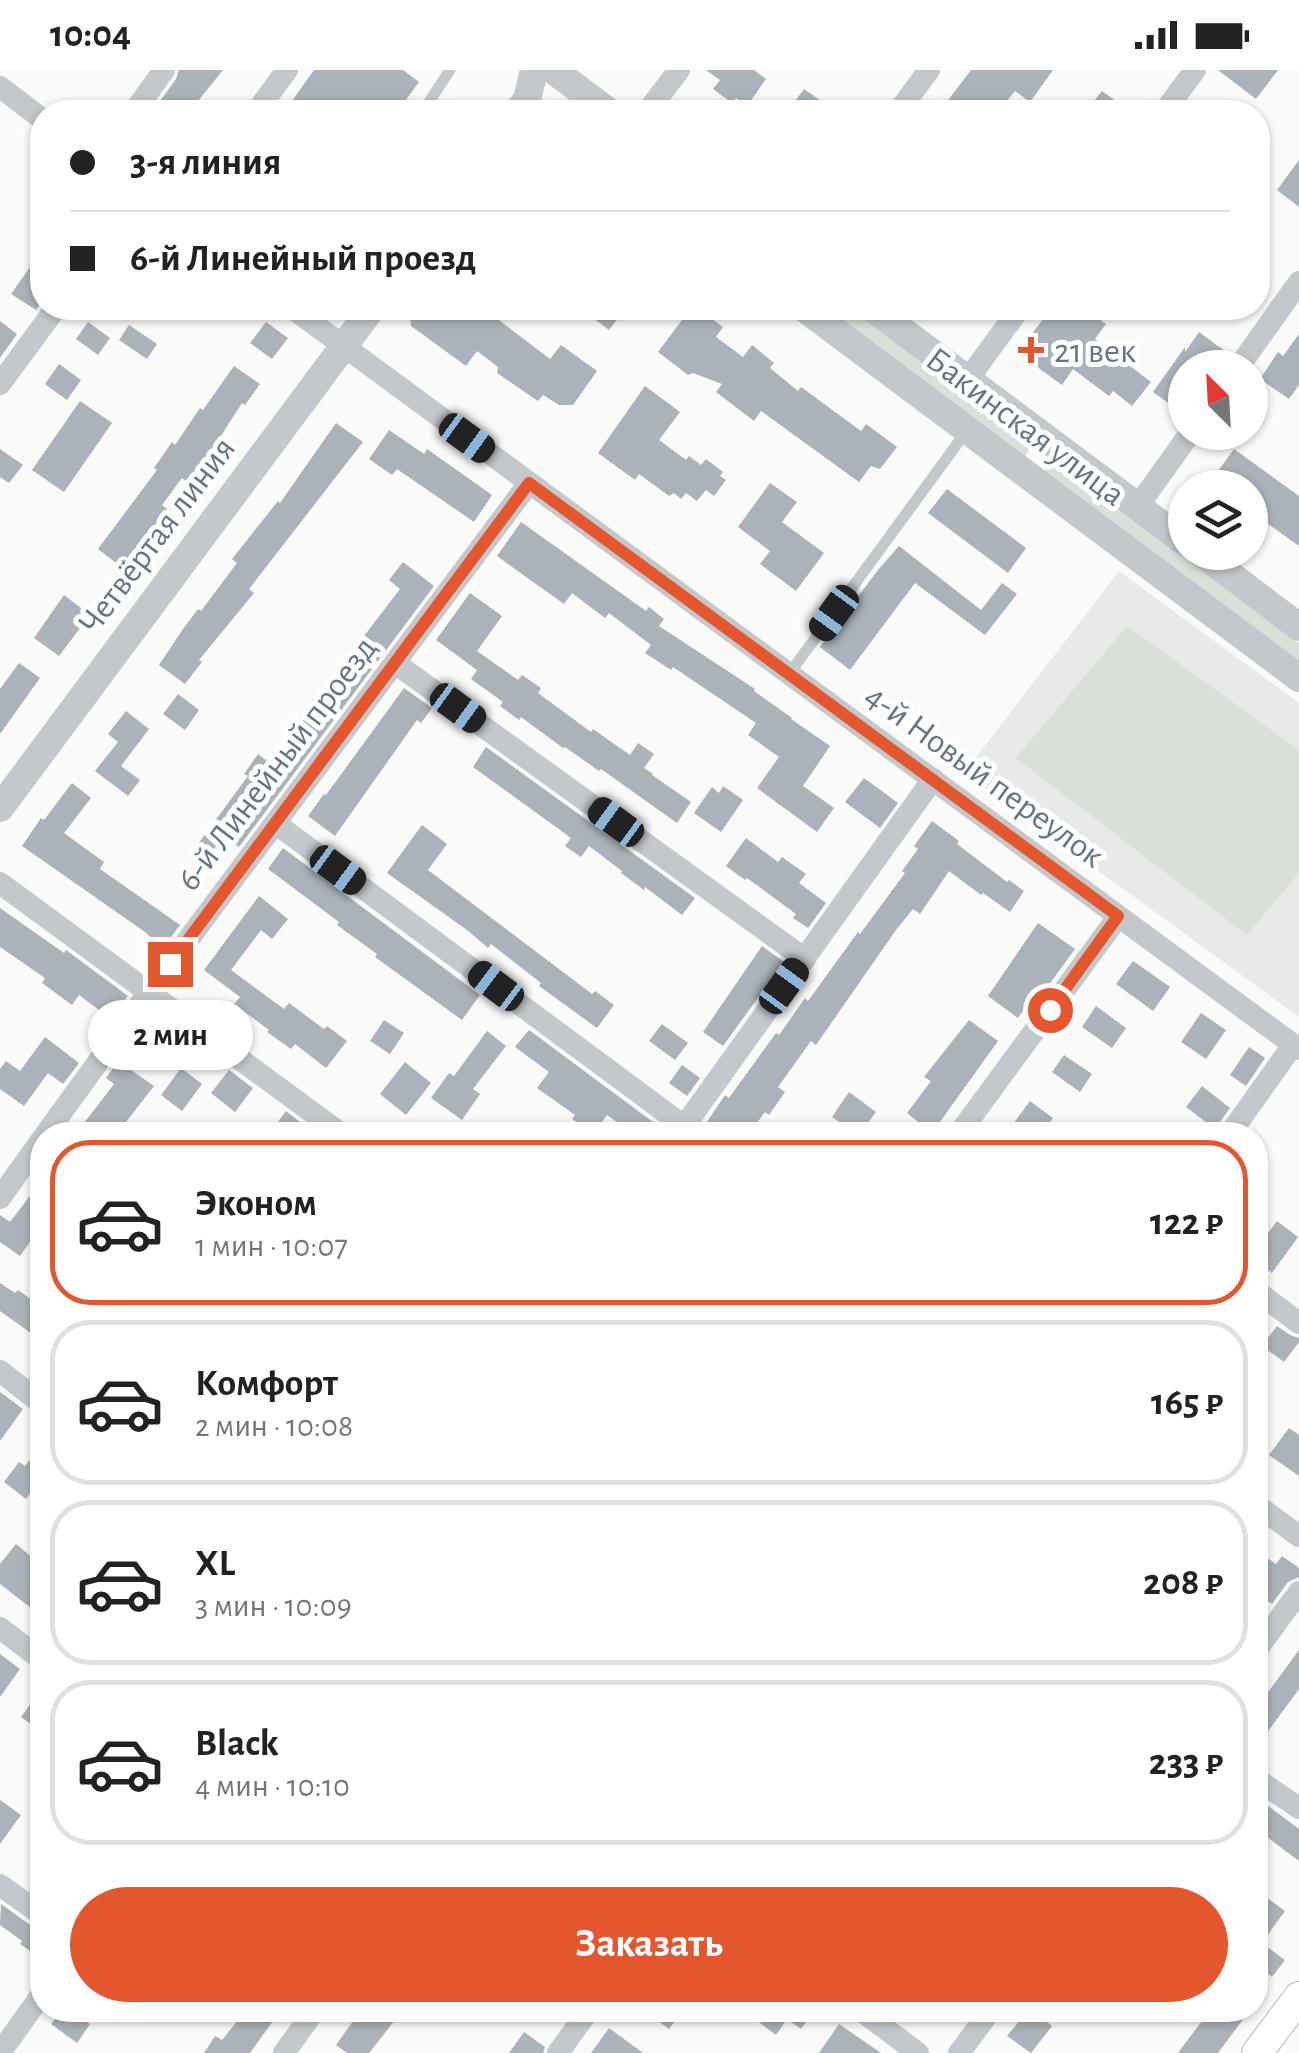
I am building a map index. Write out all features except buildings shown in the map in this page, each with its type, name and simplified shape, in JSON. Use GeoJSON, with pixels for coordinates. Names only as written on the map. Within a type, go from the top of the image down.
{"type":"FeatureCollection","features":[{"type":"Feature","properties":{"kind":"main road"},"geometry":{"type":"LineString","coordinates":[[1258,2053],[1299,1997]]}},
{"type":"Feature","properties":{"kind":"street"},"geometry":{"type":"LineString","coordinates":[[143,100],[164,70]]}},
{"type":"Feature","properties":{"kind":"street"},"geometry":{"type":"LineString","coordinates":[[265,100],[287,70]]}},
{"type":"Feature","properties":{"kind":"street"},"geometry":{"type":"LineString","coordinates":[[530,100],[534,70]]}},
{"type":"Feature","properties":{"kind":"street"},"geometry":{"type":"LineString","coordinates":[[553,70],[594,100]]}},
{"type":"Feature","properties":{"kind":"street"},"geometry":{"type":"LineString","coordinates":[[656,100],[679,70]]}},
{"type":"Feature","properties":{"kind":"street"},"geometry":{"type":"LineString","coordinates":[[907,100],[929,70]]}},
{"type":"Feature","properties":{"kind":"street"},"geometry":{"type":"LineString","coordinates":[[1173,100],[1195,70]]}},
{"type":"Feature","properties":{"kind":"street"},"geometry":{"type":"LineString","coordinates":[[0,87],[30,110]]}},
{"type":"Feature","properties":{"kind":"street"},"geometry":{"type":"LineString","coordinates":[[1251,350],[1299,282]]}},
{"type":"Feature","properties":{"kind":"street"},"geometry":{"type":"LineString","coordinates":[[0,384],[47,320]]}},
{"type":"Feature","properties":{"kind":"street","name":"4-й Новый переулок"},"geometry":{"type":"LineString","coordinates":[[309,320],[1296,1047]]}},
{"type":"Feature","properties":{"kind":"street","name":"Четвёртая линия"},"geometry":{"type":"LineString","coordinates":[[0,808],[363,320]]}},
{"type":"Feature","properties":{"kind":"street","name":"Бакинская улица"},"geometry":{"type":"LineString","coordinates":[[820,320],[1299,678]]}},
{"type":"Feature","properties":{"kind":"street","name":"Бакинская улица"},"geometry":{"type":"LineString","coordinates":[[888,320],[1168,529]]}},
{"type":"Feature","properties":{"kind":"street"},"geometry":{"type":"LineString","coordinates":[[968,379],[1011,320]]}},
{"type":"Feature","properties":{"kind":"street"},"geometry":{"type":"LineString","coordinates":[[1025,472],[1050,439]]}},
{"type":"Feature","properties":{"kind":"street"},"geometry":{"type":"LineString","coordinates":[[1138,506],[1178,450]]}},
{"type":"Feature","properties":{"kind":"street","name":"6-й Линейный проезд"},"geometry":{"type":"LineString","coordinates":[[55,1122],[529,483]]}},
{"type":"Feature","properties":{"kind":"street"},"geometry":{"type":"LineString","coordinates":[[1223,570],[1299,628]]}},
{"type":"Feature","properties":{"kind":"street"},"geometry":{"type":"LineString","coordinates":[[395,663],[805,958]]}},
{"type":"Feature","properties":{"kind":"street"},"geometry":{"type":"LineString","coordinates":[[687,1122],[933,779]]}},
{"type":"Feature","properties":{"kind":"street"},"geometry":{"type":"LineString","coordinates":[[275,823],[670,1122]]}},
{"type":"Feature","properties":{"kind":"street"},"geometry":{"type":"LineString","coordinates":[[0,882],[149,992],[308,1122]]}},
{"type":"Feature","properties":{"kind":"street"},"geometry":{"type":"LineString","coordinates":[[967,1122],[1118,916]]}},
{"type":"Feature","properties":{"kind":"street"},"geometry":{"type":"LineString","coordinates":[[1239,1122],[1296,1047]]}},
{"type":"Feature","properties":{"kind":"street","name":"6-й Линейный проезд"},"geometry":{"type":"LineString","coordinates":[[0,1198],[30,1156]]}},
{"type":"Feature","properties":{"kind":"street"},"geometry":{"type":"LineString","coordinates":[[1268,1300],[1299,1323]]}},
{"type":"Feature","properties":{"kind":"street"},"geometry":{"type":"LineString","coordinates":[[0,1371],[30,1395]]}},
{"type":"Feature","properties":{"kind":"street"},"geometry":{"type":"LineString","coordinates":[[1268,1513],[1299,1536]]}},
{"type":"Feature","properties":{"kind":"street"},"geometry":{"type":"LineString","coordinates":[[1268,1634],[1299,1592]]}},
{"type":"Feature","properties":{"kind":"street"},"geometry":{"type":"LineString","coordinates":[[0,1628],[30,1651]]}},
{"type":"Feature","properties":{"kind":"street"},"geometry":{"type":"LineString","coordinates":[[1268,1787],[1299,1808]]}},
{"type":"Feature","properties":{"kind":"street"},"geometry":{"type":"LineString","coordinates":[[0,1885],[30,1907]]}},
{"type":"Feature","properties":{"kind":"street"},"geometry":{"type":"LineString","coordinates":[[0,2053],[30,2011]]}},
{"type":"Feature","properties":{"kind":"street"},"geometry":{"type":"LineString","coordinates":[[284,2053],[307,2022]]}},
{"type":"Feature","properties":{"kind":"street"},"geometry":{"type":"LineString","coordinates":[[558,2053],[580,2022]]}},
{"type":"Feature","properties":{"kind":"street"},"geometry":{"type":"LineString","coordinates":[[876,2022],[918,2053]]}},
{"type":"Feature","properties":{"kind":"street"},"geometry":{"type":"LineString","coordinates":[[959,2053],[982,2022]]}},
{"type":"Feature","properties":{"kind":"lane"},"geometry":{"type":"LineString","coordinates":[[431,100],[450,70]]}},
{"type":"Feature","properties":{"kind":"lane"},"geometry":{"type":"LineString","coordinates":[[790,674],[968,429]]}},
{"type":"Feature","properties":{"kind":"shaded area"},"geometry":{"type":"Polygon","coordinates":[[[840,320],[867,320],[1035,443],[1025,456],[840,320]]]}},
{"type":"Feature","properties":{"kind":"shaded area"},"geometry":{"type":"Polygon","coordinates":[[[1054,459],[1168,545],[1168,563],[1045,471],[1054,459]]]}},
{"type":"Feature","properties":{"kind":"shaded area"},"geometry":{"type":"Polygon","coordinates":[[[1177,570],[1202,570],[1299,643],[1299,662],[1177,570]]]}},
{"type":"Feature","properties":{"kind":"shaded area"},"geometry":{"type":"Polygon","coordinates":[[[1119,571],[1299,703],[1299,1017],[964,773],[1119,571]]]}},
{"type":"Feature","properties":{"kind":"shaded area"},"geometry":{"type":"Polygon","coordinates":[[[1127,626],[1299,750],[1299,873],[1247,935],[1016,758],[1127,626]]]}},
{"type":"Feature","properties":{"kind":"place","name":"21 век"},"geometry":{"type":"Point","coordinates":[1031,350]}},
{"type":"Feature","properties":{"kind":"route"},"geometry":{"type":"LineString","coordinates":[[170,964],[529,483],[1118,916],[1050,1010]]}}]}
